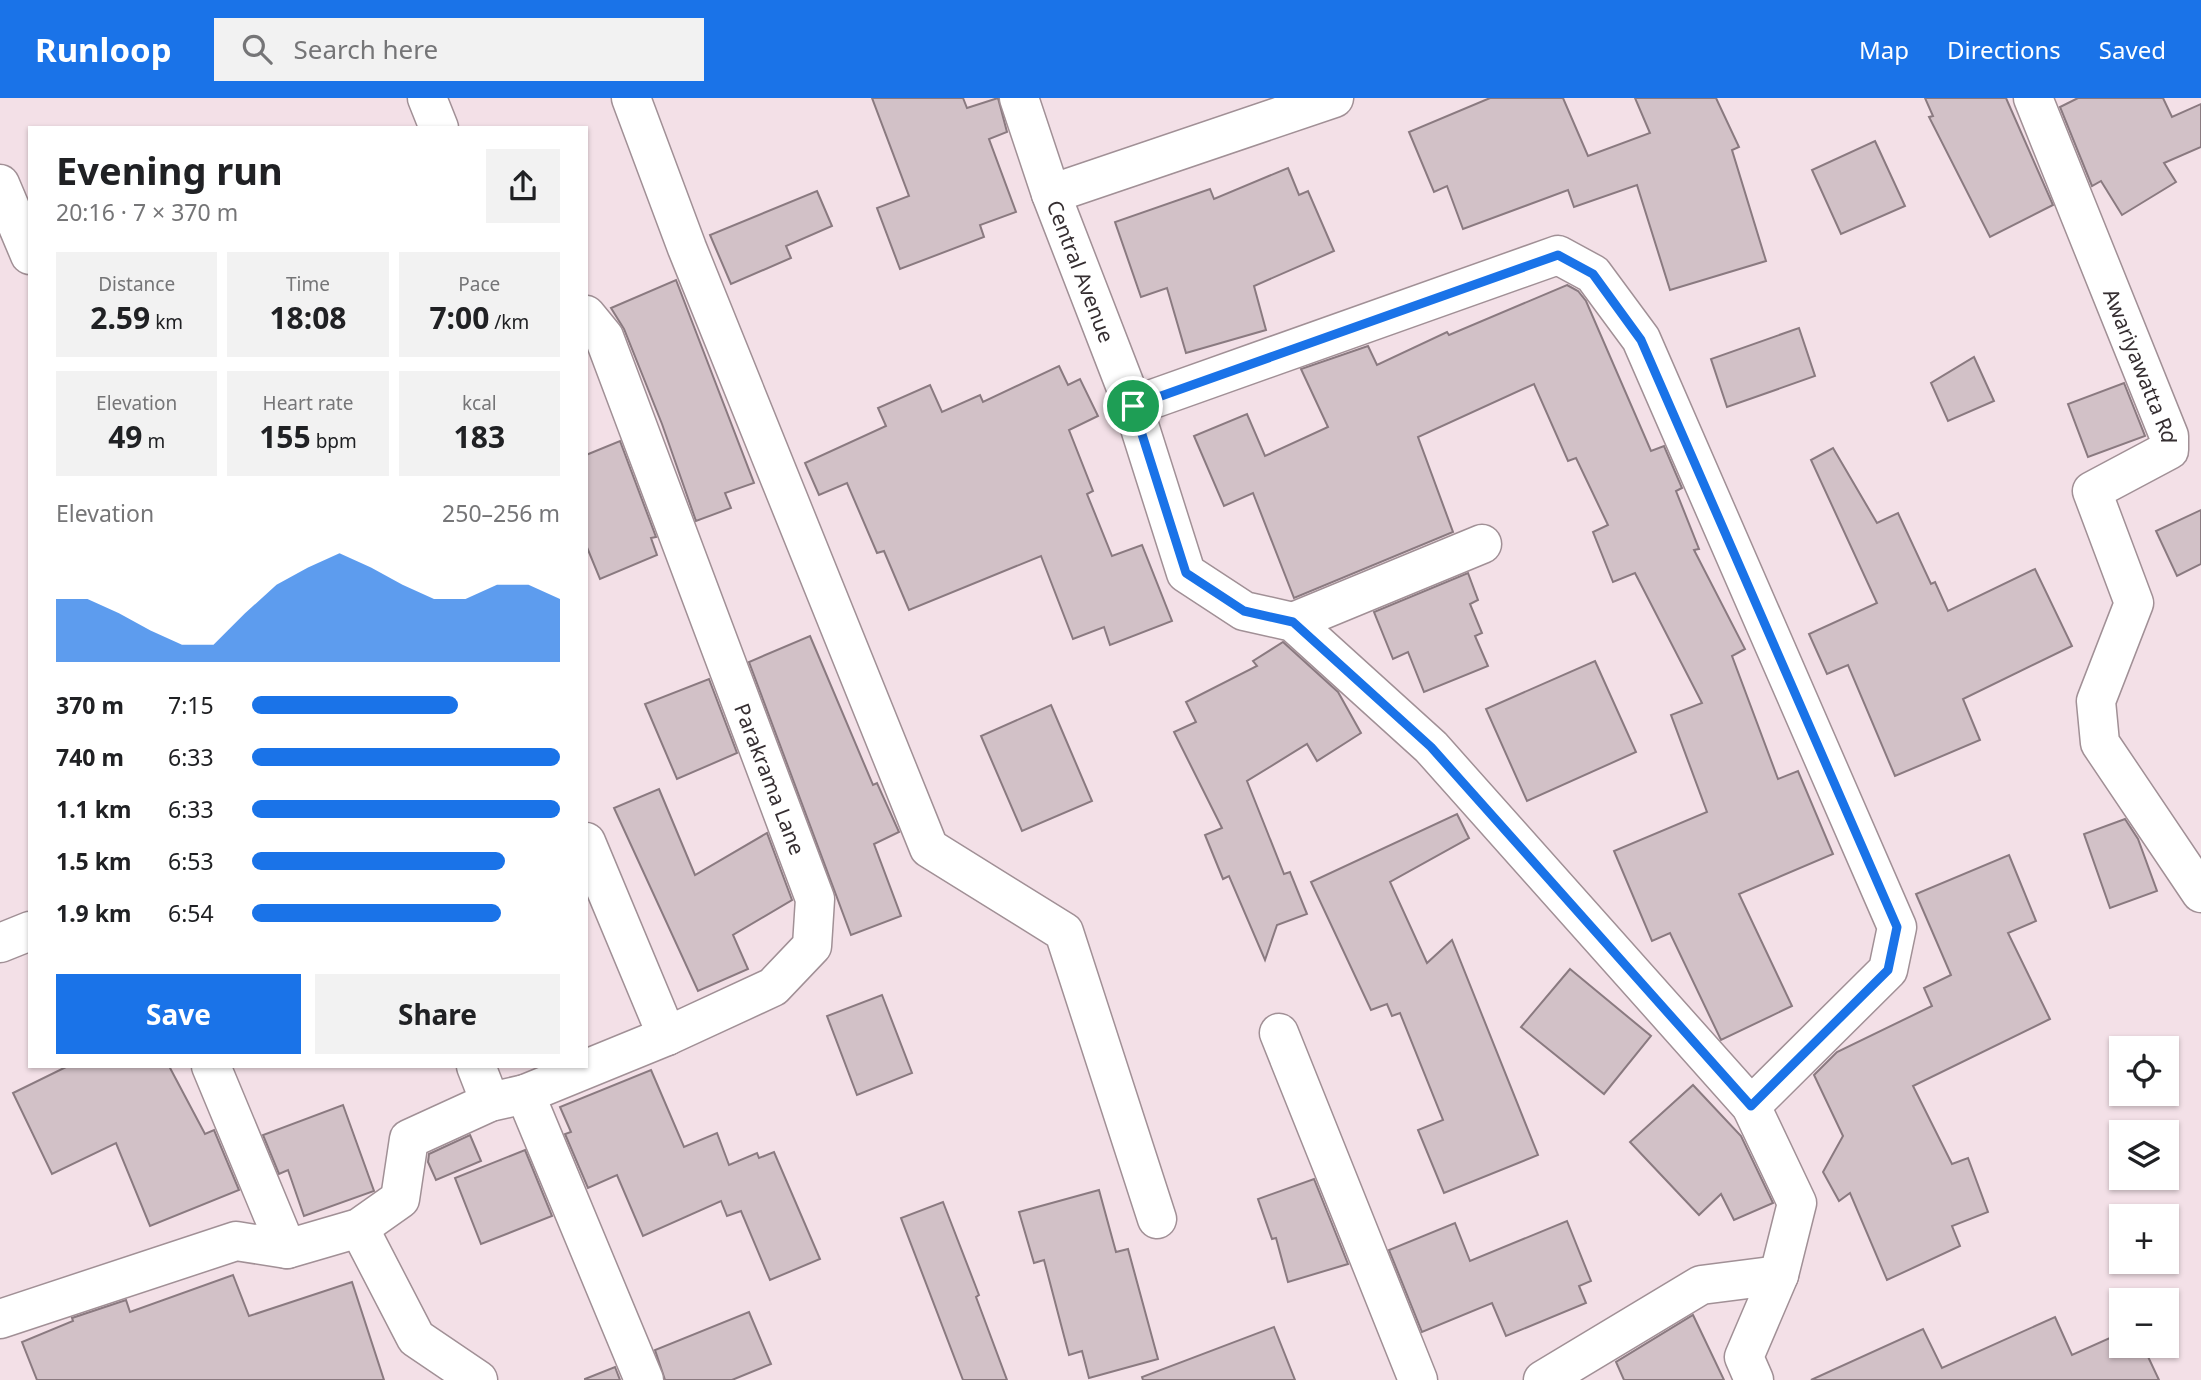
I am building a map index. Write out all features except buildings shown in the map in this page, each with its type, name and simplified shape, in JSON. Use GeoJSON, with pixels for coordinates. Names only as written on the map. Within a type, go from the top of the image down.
{"type":"FeatureCollection","features":[{"type":"Feature","properties":{"kind":"street"},"geometry":{"type":"LineString","coordinates":[[427,98],[438,126]]}},
{"type":"Feature","properties":{"kind":"street"},"geometry":{"type":"LineString","coordinates":[[631,98],[692,261],[929,848],[1064,932],[1157,1219]]}},
{"type":"Feature","properties":{"kind":"street","name":"Central Avenue"},"geometry":{"type":"LineString","coordinates":[[1019,98],[1051,194],[1133,406],[1186,573],[1244,611],[1293,622],[1431,747],[1751,1106],[1797,1203],[1779,1275],[1744,1357],[1754,1380]]}},
{"type":"Feature","properties":{"kind":"street"},"geometry":{"type":"LineString","coordinates":[[1051,194],[1334,98]]}},
{"type":"Feature","properties":{"kind":"street","name":"Awariyawatta Rd"},"geometry":{"type":"LineString","coordinates":[[2033,98],[2169,436],[2169,450],[2092,491],[2134,603],[2096,701],[2100,743],[2201,893]]}},
{"type":"Feature","properties":{"kind":"street"},"geometry":{"type":"LineString","coordinates":[[0,184],[28,250]]}},
{"type":"Feature","properties":{"kind":"street"},"geometry":{"type":"LineString","coordinates":[[1133,406],[1558,255],[1593,274],[1641,340],[1897,927],[1888,970],[1751,1106]]}},
{"type":"Feature","properties":{"kind":"street","name":"Parakrama Lane"},"geometry":{"type":"LineString","coordinates":[[588,317],[604,337],[815,899],[812,946],[773,987],[667,1036],[588,1067]]}},
{"type":"Feature","properties":{"kind":"street"},"geometry":{"type":"LineString","coordinates":[[1293,622],[1482,544]]}},
{"type":"Feature","properties":{"kind":"street"},"geometry":{"type":"LineString","coordinates":[[588,847],[667,1036]]}},
{"type":"Feature","properties":{"kind":"street"},"geometry":{"type":"LineString","coordinates":[[0,943],[28,932]]}},
{"type":"Feature","properties":{"kind":"street"},"geometry":{"type":"LineString","coordinates":[[1279,1033],[1418,1380]]}},
{"type":"Feature","properties":{"kind":"street"},"geometry":{"type":"LineString","coordinates":[[212,1068],[287,1249]]}},
{"type":"Feature","properties":{"kind":"street"},"geometry":{"type":"LineString","coordinates":[[478,1068],[508,1098],[644,1380]]}},
{"type":"Feature","properties":{"kind":"street","name":"Parakrama Lane"},"geometry":{"type":"LineString","coordinates":[[359,1228],[400,1199],[409,1139],[585,1068]]}},
{"type":"Feature","properties":{"kind":"street"},"geometry":{"type":"LineString","coordinates":[[0,1319],[236,1241],[287,1249],[359,1228],[416,1338],[478,1380]]}},
{"type":"Feature","properties":{"kind":"street"},"geometry":{"type":"LineString","coordinates":[[1543,1380],[1701,1285],[1779,1275]]}},
{"type":"Feature","properties":{"kind":"route"},"geometry":{"type":"LineString","coordinates":[[1558,255],[1593,274],[1641,340],[1897,927],[1888,970],[1751,1106],[1431,747],[1293,622],[1244,611],[1186,573],[1133,406],[1558,255]]}}]}
